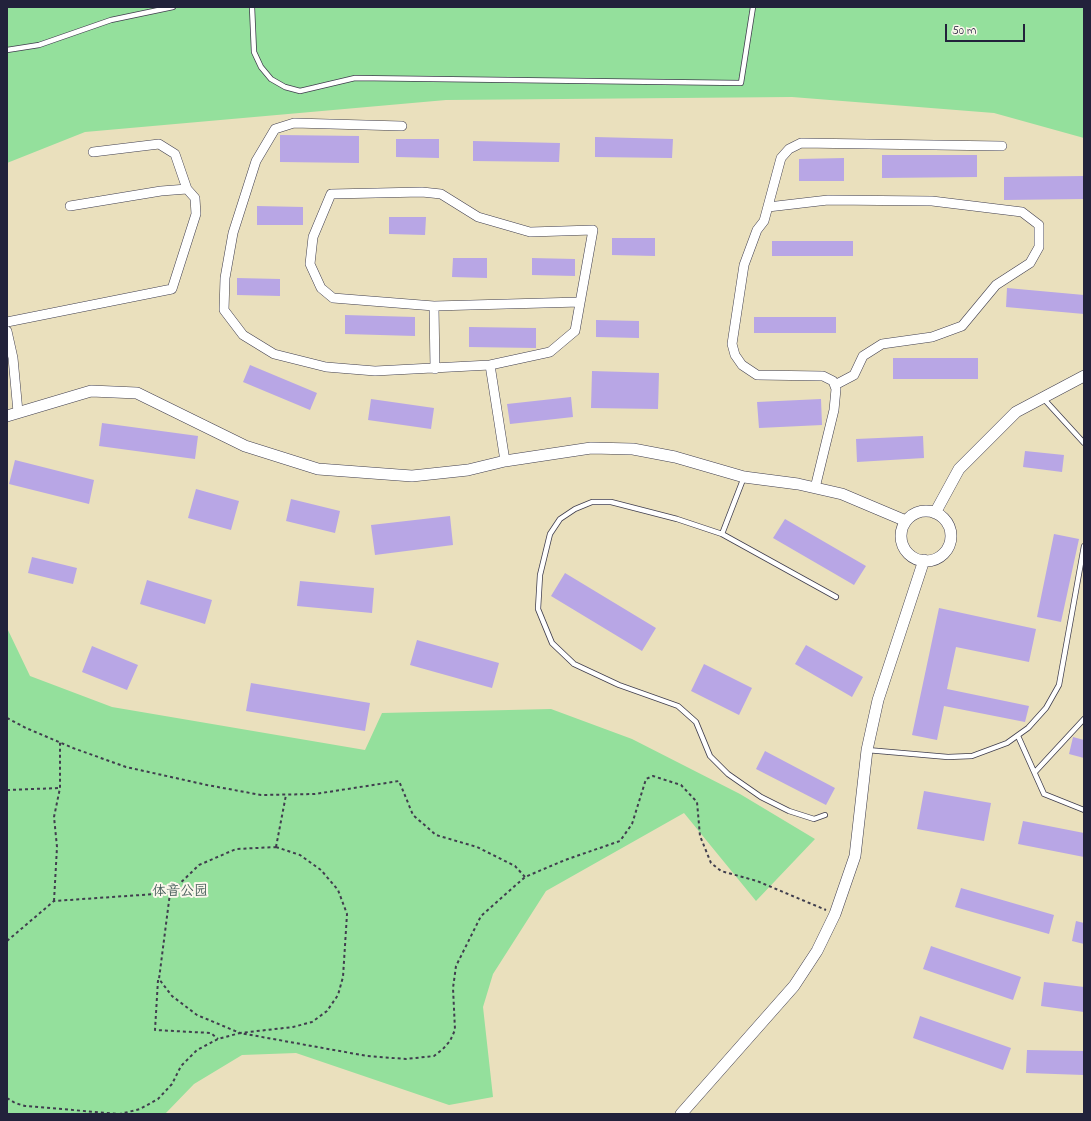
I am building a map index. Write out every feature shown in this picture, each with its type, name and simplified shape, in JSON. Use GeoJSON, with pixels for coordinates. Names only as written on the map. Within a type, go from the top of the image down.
{"type":"FeatureCollection","features":[{"type":"Feature","properties":{"kind":"street"},"geometry":{"type":"LineString","coordinates":[[402,126],[294,123],[275,129],[256,161],[233,233],[225,278],[224,310],[244,335],[274,354],[326,366],[375,371],[490,365],[550,352],[575,331],[593,230],[530,232],[478,217],[441,194],[422,192],[331,194],[313,237],[310,264],[321,288],[333,298],[434,306],[580,302]]}},
{"type":"Feature","properties":{"kind":"street"},"geometry":{"type":"LineString","coordinates":[[815,488],[834,410],[835,385],[831,379],[823,376],[757,375],[746,369],[735,355],[732,339],[744,265],[757,230],[764,221],[781,158],[788,149],[801,143],[1002,146]]}},
{"type":"Feature","properties":{"kind":"street"},"geometry":{"type":"LineString","coordinates":[[7,322],[172,289],[196,214],[195,198],[187,189],[175,154],[159,144],[93,152]]}},
{"type":"Feature","properties":{"kind":"street"},"geometry":{"type":"LineString","coordinates":[[70,206],[161,191],[187,189]]}},
{"type":"Feature","properties":{"kind":"street"},"geometry":{"type":"LineString","coordinates":[[768,207],[828,200],[932,201],[1022,212],[1039,225],[1039,247],[1030,263],[996,284],[962,326],[932,337],[882,344],[863,356],[854,375],[835,385]]}},
{"type":"Feature","properties":{"kind":"street"},"geometry":{"type":"LineString","coordinates":[[434,306],[435,369]]}},
{"type":"Feature","properties":{"kind":"street"},"geometry":{"type":"LineString","coordinates":[[7,331],[13,358],[12,414],[91,391],[137,392],[245,446],[318,469],[412,476],[468,470],[505,461],[591,448],[634,449],[675,457],[744,477],[815,488],[842,494],[906,521]]}},
{"type":"Feature","properties":{"kind":"street"},"geometry":{"type":"LineString","coordinates":[[490,365],[505,461]]}},
{"type":"Feature","properties":{"kind":"street"},"geometry":{"type":"LineString","coordinates":[[935,513],[959,469],[1016,412],[1084,376]]}},
{"type":"Feature","properties":{"kind":"street"},"geometry":{"type":"LineString","coordinates":[[929,511],[935,513],[946,520],[949,526],[951,532],[950,545],[942,555],[936,558],[924,560],[912,556],[904,546],[902,533],[906,521],[916,513],[929,511]]}},
{"type":"Feature","properties":{"kind":"street"},"geometry":{"type":"LineString","coordinates":[[681,1114],[695,1101],[794,986],[817,951],[835,914],[855,856],[867,750],[878,700],[924,560]]}},
{"type":"Feature","properties":{"kind":"lane"},"geometry":{"type":"LineString","coordinates":[[7,50],[39,45],[111,20],[173,7]]}},
{"type":"Feature","properties":{"kind":"lane"},"geometry":{"type":"LineString","coordinates":[[252,7],[254,52],[260,67],[271,79],[285,88],[300,91],[355,78],[741,82],[753,7]]}},
{"type":"Feature","properties":{"kind":"lane"},"geometry":{"type":"LineString","coordinates":[[1043,398],[1084,443]]}},
{"type":"Feature","properties":{"kind":"lane"},"geometry":{"type":"LineString","coordinates":[[722,534],[744,477]]}},
{"type":"Feature","properties":{"kind":"lane"},"geometry":{"type":"LineString","coordinates":[[825,815],[814,819],[789,811],[760,797],[728,774],[710,756],[696,722],[678,706],[619,685],[574,664],[552,643],[538,609],[540,575],[550,534],[567,513],[583,505],[597,502],[611,502],[677,519],[722,534],[836,597]]}},
{"type":"Feature","properties":{"kind":"lane"},"geometry":{"type":"LineString","coordinates":[[867,750],[960,757],[995,749],[1018,736],[1038,719],[1053,697],[1059,685],[1084,546]]}},
{"type":"Feature","properties":{"kind":"lane"},"geometry":{"type":"LineString","coordinates":[[1035,772],[1084,718]]}},
{"type":"Feature","properties":{"kind":"lane"},"geometry":{"type":"LineString","coordinates":[[1018,736],[1044,794],[1084,810]]}},
{"type":"Feature","properties":{"kind":"path"},"geometry":{"type":"LineString","coordinates":[[7,718],[60,742],[126,767],[261,795],[315,794],[399,780],[413,815],[436,835],[477,848],[515,866],[526,877]]}},
{"type":"Feature","properties":{"kind":"path"},"geometry":{"type":"LineString","coordinates":[[54,901],[57,847],[54,817],[60,788],[60,742]]}},
{"type":"Feature","properties":{"kind":"path"},"geometry":{"type":"LineString","coordinates":[[159,979],[172,996],[197,1015],[240,1033],[367,1056],[406,1059],[434,1056],[443,1049],[455,1030],[453,988],[456,966],[481,916],[526,877],[565,860],[620,841],[632,824],[646,779],[653,776],[682,785],[697,802],[700,836],[711,863],[722,871],[757,881],[835,914]]}},
{"type":"Feature","properties":{"kind":"path"},"geometry":{"type":"LineString","coordinates":[[7,790],[60,788]]}},
{"type":"Feature","properties":{"kind":"path"},"geometry":{"type":"LineString","coordinates":[[276,847],[286,794]]}},
{"type":"Feature","properties":{"kind":"path"},"geometry":{"type":"LineString","coordinates":[[7,1098],[15,1103],[25,1106],[120,1114],[140,1109],[158,1099],[172,1084],[181,1066],[197,1050],[218,1039],[240,1033],[293,1027],[312,1022],[328,1011],[338,995],[344,977],[347,914],[338,890],[322,870],[300,855],[276,847],[236,850],[199,865],[170,893],[159,979],[155,1030],[211,1033],[218,1039]]}},
{"type":"Feature","properties":{"kind":"path"},"geometry":{"type":"LineString","coordinates":[[7,941],[54,901],[170,893]]}},
{"type":"Feature","properties":{"kind":"green space"},"geometry":{"type":"Polygon","coordinates":[[[7,7],[1084,7],[1084,138],[994,113],[792,97],[446,100],[85,132],[7,163],[7,7]]]}},
{"type":"Feature","properties":{"kind":"green space","name":"体音公园"},"geometry":{"type":"Polygon","coordinates":[[[7,628],[30,676],[112,707],[365,750],[382,713],[551,709],[632,739],[740,794],[815,839],[756,901],[684,813],[546,891],[493,974],[483,1007],[493,1097],[449,1105],[296,1053],[242,1055],[194,1084],[165,1114],[7,1114],[7,628]]]}},
{"type":"Feature","properties":{"kind":"building"},"geometry":{"type":"Polygon","coordinates":[[[280,135],[359,136],[359,163],[280,162],[280,135]]]}},
{"type":"Feature","properties":{"kind":"building"},"geometry":{"type":"Polygon","coordinates":[[[595,137],[673,139],[672,158],[595,157],[595,137]]]}},
{"type":"Feature","properties":{"kind":"building"},"geometry":{"type":"Polygon","coordinates":[[[396,139],[439,139],[439,158],[396,157],[396,139]]]}},
{"type":"Feature","properties":{"kind":"building"},"geometry":{"type":"Polygon","coordinates":[[[473,141],[560,143],[559,162],[473,161],[473,141]]]}},
{"type":"Feature","properties":{"kind":"building"},"geometry":{"type":"Polygon","coordinates":[[[882,155],[977,155],[977,177],[882,178],[882,155]]]}},
{"type":"Feature","properties":{"kind":"building"},"geometry":{"type":"Polygon","coordinates":[[[844,158],[844,181],[799,181],[799,159],[844,158]]]}},
{"type":"Feature","properties":{"kind":"building"},"geometry":{"type":"Polygon","coordinates":[[[1084,176],[1084,199],[1004,200],[1004,177],[1084,176]]]}},
{"type":"Feature","properties":{"kind":"building"},"geometry":{"type":"Polygon","coordinates":[[[257,206],[303,207],[303,225],[257,225],[257,206]]]}},
{"type":"Feature","properties":{"kind":"building"},"geometry":{"type":"Polygon","coordinates":[[[389,217],[426,217],[425,235],[389,234],[389,217]]]}},
{"type":"Feature","properties":{"kind":"building"},"geometry":{"type":"Polygon","coordinates":[[[612,238],[655,238],[655,256],[612,255],[612,238]]]}},
{"type":"Feature","properties":{"kind":"building"},"geometry":{"type":"Polygon","coordinates":[[[772,241],[853,241],[853,256],[772,256],[772,241]]]}},
{"type":"Feature","properties":{"kind":"building"},"geometry":{"type":"Polygon","coordinates":[[[453,258],[487,258],[487,278],[452,277],[453,258]]]}},
{"type":"Feature","properties":{"kind":"building"},"geometry":{"type":"Polygon","coordinates":[[[532,258],[575,259],[575,276],[532,275],[532,258]]]}},
{"type":"Feature","properties":{"kind":"building"},"geometry":{"type":"Polygon","coordinates":[[[237,278],[280,279],[280,296],[237,295],[237,278]]]}},
{"type":"Feature","properties":{"kind":"building"},"geometry":{"type":"Polygon","coordinates":[[[1007,288],[1084,295],[1084,314],[1006,307],[1007,288]]]}},
{"type":"Feature","properties":{"kind":"building"},"geometry":{"type":"Polygon","coordinates":[[[345,315],[415,317],[415,336],[345,334],[345,315]]]}},
{"type":"Feature","properties":{"kind":"building"},"geometry":{"type":"Polygon","coordinates":[[[754,317],[836,317],[836,333],[754,333],[754,317]]]}},
{"type":"Feature","properties":{"kind":"building"},"geometry":{"type":"Polygon","coordinates":[[[596,320],[639,321],[639,338],[596,337],[596,320]]]}},
{"type":"Feature","properties":{"kind":"building"},"geometry":{"type":"Polygon","coordinates":[[[469,327],[536,328],[536,348],[469,347],[469,327]]]}},
{"type":"Feature","properties":{"kind":"building"},"geometry":{"type":"Polygon","coordinates":[[[893,358],[978,358],[978,379],[893,379],[893,358]]]}},
{"type":"Feature","properties":{"kind":"building"},"geometry":{"type":"Polygon","coordinates":[[[250,365],[317,393],[310,410],[243,382],[250,365]]]}},
{"type":"Feature","properties":{"kind":"building"},"geometry":{"type":"Polygon","coordinates":[[[592,371],[659,373],[658,409],[591,408],[592,371]]]}},
{"type":"Feature","properties":{"kind":"building"},"geometry":{"type":"Polygon","coordinates":[[[571,397],[573,417],[510,424],[507,404],[571,397]]]}},
{"type":"Feature","properties":{"kind":"building"},"geometry":{"type":"Polygon","coordinates":[[[371,399],[434,408],[431,429],[368,420],[371,399]]]}},
{"type":"Feature","properties":{"kind":"building"},"geometry":{"type":"Polygon","coordinates":[[[821,399],[822,425],[759,428],[757,402],[821,399]]]}},
{"type":"Feature","properties":{"kind":"building"},"geometry":{"type":"Polygon","coordinates":[[[102,423],[198,436],[195,459],[99,446],[102,423]]]}},
{"type":"Feature","properties":{"kind":"building"},"geometry":{"type":"Polygon","coordinates":[[[923,436],[924,458],[857,462],[856,439],[923,436]]]}},
{"type":"Feature","properties":{"kind":"building"},"geometry":{"type":"Polygon","coordinates":[[[1025,451],[1064,455],[1062,472],[1023,467],[1025,451]]]}},
{"type":"Feature","properties":{"kind":"building"},"geometry":{"type":"Polygon","coordinates":[[[15,460],[94,480],[89,504],[9,484],[15,460]]]}},
{"type":"Feature","properties":{"kind":"building"},"geometry":{"type":"Polygon","coordinates":[[[196,489],[239,501],[231,530],[188,518],[196,489]]]}},
{"type":"Feature","properties":{"kind":"building"},"geometry":{"type":"Polygon","coordinates":[[[291,499],[340,511],[335,533],[286,521],[291,499]]]}},
{"type":"Feature","properties":{"kind":"building"},"geometry":{"type":"Polygon","coordinates":[[[450,516],[453,545],[375,555],[371,525],[450,516]]]}},
{"type":"Feature","properties":{"kind":"building"},"geometry":{"type":"Polygon","coordinates":[[[785,519],[866,566],[854,585],[773,538],[785,519]]]}},
{"type":"Feature","properties":{"kind":"building"},"geometry":{"type":"Polygon","coordinates":[[[1054,534],[1079,539],[1061,622],[1037,617],[1054,534]]]}},
{"type":"Feature","properties":{"kind":"building"},"geometry":{"type":"Polygon","coordinates":[[[32,557],[77,568],[73,584],[28,573],[32,557]]]}},
{"type":"Feature","properties":{"kind":"building"},"geometry":{"type":"Polygon","coordinates":[[[565,573],[656,628],[642,651],[551,596],[565,573]]]}},
{"type":"Feature","properties":{"kind":"building"},"geometry":{"type":"Polygon","coordinates":[[[147,580],[212,600],[205,624],[140,604],[147,580]]]}},
{"type":"Feature","properties":{"kind":"building"},"geometry":{"type":"Polygon","coordinates":[[[300,581],[374,588],[372,613],[297,606],[300,581]]]}},
{"type":"Feature","properties":{"kind":"building"},"geometry":{"type":"Polygon","coordinates":[[[939,608],[1036,629],[1029,662],[956,647],[947,689],[1029,706],[1025,722],[944,706],[937,740],[912,735],[939,608]]]}},
{"type":"Feature","properties":{"kind":"building"},"geometry":{"type":"Polygon","coordinates":[[[417,640],[499,663],[492,688],[410,665],[417,640]]]}},
{"type":"Feature","properties":{"kind":"building"},"geometry":{"type":"Polygon","coordinates":[[[806,645],[863,677],[852,697],[795,664],[806,645]]]}},
{"type":"Feature","properties":{"kind":"building"},"geometry":{"type":"Polygon","coordinates":[[[92,646],[138,665],[127,690],[82,672],[92,646]]]}},
{"type":"Feature","properties":{"kind":"building"},"geometry":{"type":"Polygon","coordinates":[[[704,664],[752,688],[739,715],[691,691],[704,664]]]}},
{"type":"Feature","properties":{"kind":"building"},"geometry":{"type":"Polygon","coordinates":[[[251,683],[370,703],[365,731],[246,711],[251,683]]]}},
{"type":"Feature","properties":{"kind":"building"},"geometry":{"type":"Polygon","coordinates":[[[1073,737],[1084,740],[1084,758],[1069,754],[1073,737]]]}},
{"type":"Feature","properties":{"kind":"building"},"geometry":{"type":"Polygon","coordinates":[[[765,751],[835,788],[826,805],[756,769],[765,751]]]}},
{"type":"Feature","properties":{"kind":"building"},"geometry":{"type":"Polygon","coordinates":[[[924,791],[991,803],[984,841],[917,829],[924,791]]]}},
{"type":"Feature","properties":{"kind":"building"},"geometry":{"type":"Polygon","coordinates":[[[1023,821],[1084,833],[1084,857],[1018,844],[1023,821]]]}},
{"type":"Feature","properties":{"kind":"building"},"geometry":{"type":"Polygon","coordinates":[[[961,888],[1054,915],[1049,934],[955,907],[961,888]]]}},
{"type":"Feature","properties":{"kind":"building"},"geometry":{"type":"Polygon","coordinates":[[[1076,921],[1084,923],[1084,944],[1072,941],[1076,921]]]}},
{"type":"Feature","properties":{"kind":"building"},"geometry":{"type":"Polygon","coordinates":[[[931,946],[1021,977],[1013,1000],[923,969],[931,946]]]}},
{"type":"Feature","properties":{"kind":"building"},"geometry":{"type":"Polygon","coordinates":[[[1044,982],[1084,987],[1084,1012],[1041,1006],[1044,982]]]}},
{"type":"Feature","properties":{"kind":"building"},"geometry":{"type":"Polygon","coordinates":[[[920,1016],[1011,1048],[1003,1070],[913,1038],[920,1016]]]}},
{"type":"Feature","properties":{"kind":"building"},"geometry":{"type":"Polygon","coordinates":[[[1027,1050],[1084,1051],[1084,1075],[1026,1073],[1027,1050]]]}}]}
